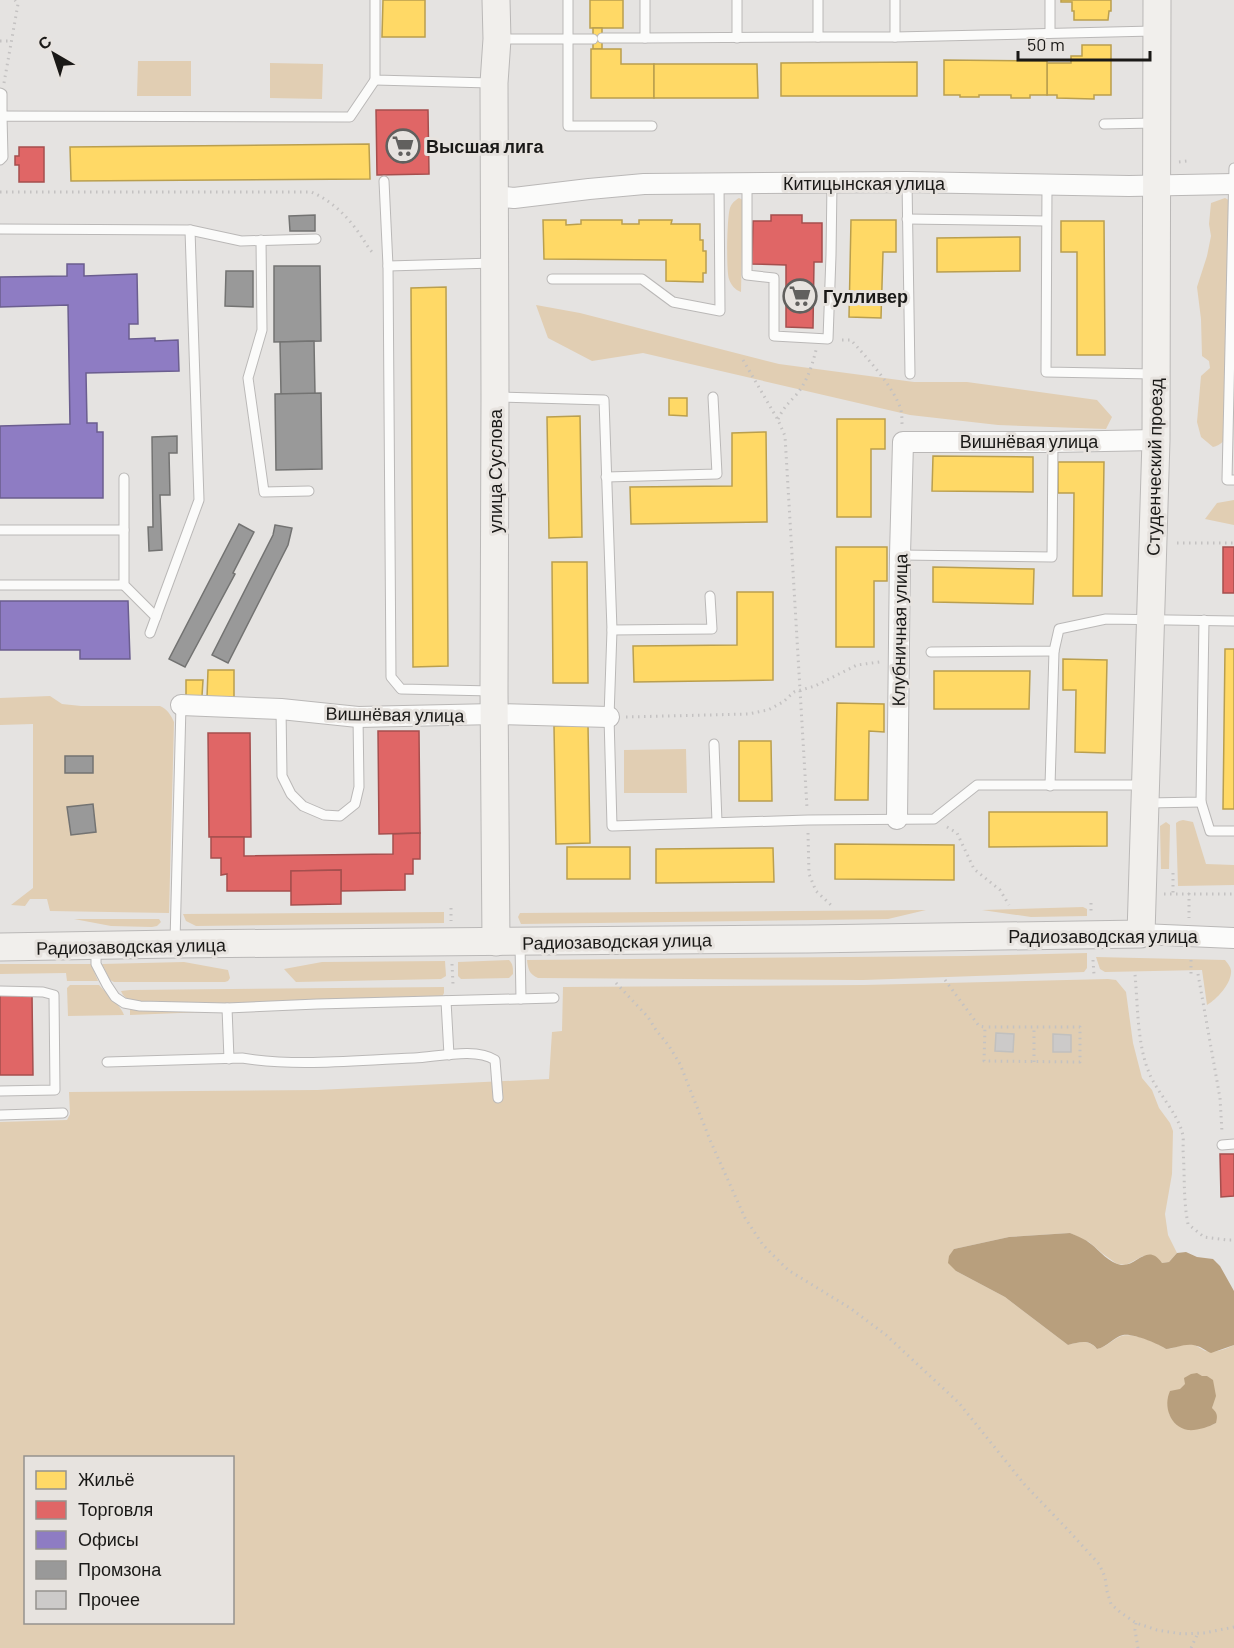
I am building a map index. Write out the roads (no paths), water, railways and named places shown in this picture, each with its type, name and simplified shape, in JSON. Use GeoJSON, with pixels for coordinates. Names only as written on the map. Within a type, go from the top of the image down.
{"type":"FeatureCollection","features":[{"type":"Feature","properties":{"kind":"street","name":"улица Суслова"},"geometry":{"type":"LineString","coordinates":[[496,0],[494,703],[508,942]]}},
{"type":"Feature","properties":{"kind":"street","name":"Студенческий проезд"},"geometry":{"type":"LineString","coordinates":[[1141,933],[1156,440],[1157,0]]}},
{"type":"Feature","properties":{"kind":"street","name":"Китицынская улица"},"geometry":{"type":"LineString","coordinates":[[494,196],[513,198],[644,184],[907,182],[1156,186],[1234,179]]}},
{"type":"Feature","properties":{"kind":"street","name":"Вишнёвая улица"},"geometry":{"type":"LineString","coordinates":[[903,442],[1156,440]]}},
{"type":"Feature","properties":{"kind":"street","name":"Клубничная улица"},"geometry":{"type":"LineString","coordinates":[[897,819],[903,442]]}},
{"type":"Feature","properties":{"kind":"street","name":"Вишнёвая улица"},"geometry":{"type":"LineString","coordinates":[[181,705],[281,709],[358,717],[494,703],[609,717]]}},
{"type":"Feature","properties":{"kind":"street","name":"Радиозаводская улица"},"geometry":{"type":"LineString","coordinates":[[0,948],[1141,933],[1234,938]]}},
{"type":"Feature","properties":{"kind":"lane"},"geometry":{"type":"LineString","coordinates":[[2,116],[350,117],[375,80],[375,0]]}},
{"type":"Feature","properties":{"kind":"lane"},"geometry":{"type":"LineString","coordinates":[[568,0],[568,126],[652,126]]}},
{"type":"Feature","properties":{"kind":"lane"},"geometry":{"type":"LineString","coordinates":[[645,0],[645,38]]}},
{"type":"Feature","properties":{"kind":"lane"},"geometry":{"type":"LineString","coordinates":[[737,0],[737,38]]}},
{"type":"Feature","properties":{"kind":"lane"},"geometry":{"type":"LineString","coordinates":[[818,0],[818,38]]}},
{"type":"Feature","properties":{"kind":"lane"},"geometry":{"type":"LineString","coordinates":[[895,0],[895,37]]}},
{"type":"Feature","properties":{"kind":"lane"},"geometry":{"type":"LineString","coordinates":[[1050,0],[1050,33]]}},
{"type":"Feature","properties":{"kind":"lane"},"geometry":{"type":"LineString","coordinates":[[497,39],[895,37],[1158,30]]}},
{"type":"Feature","properties":{"kind":"lane"},"geometry":{"type":"LineString","coordinates":[[375,80],[494,83]]}},
{"type":"Feature","properties":{"kind":"lane"},"geometry":{"type":"LineString","coordinates":[[0,160],[3,157],[1,93]]}},
{"type":"Feature","properties":{"kind":"lane"},"geometry":{"type":"LineString","coordinates":[[1104,124],[1157,123]]}},
{"type":"Feature","properties":{"kind":"lane"},"geometry":{"type":"LineString","coordinates":[[1234,179],[1227,480],[1234,480]]}},
{"type":"Feature","properties":{"kind":"lane"},"geometry":{"type":"LineString","coordinates":[[384,181],[388,266],[391,677],[401,689],[494,703]]}},
{"type":"Feature","properties":{"kind":"lane"},"geometry":{"type":"LineString","coordinates":[[907,182],[910,374]]}},
{"type":"Feature","properties":{"kind":"lane"},"geometry":{"type":"LineString","coordinates":[[747,184],[747,275],[774,278],[774,336],[828,339],[832,183]]}},
{"type":"Feature","properties":{"kind":"lane"},"geometry":{"type":"LineString","coordinates":[[552,279],[642,279],[673,302],[720,310],[719,184]]}},
{"type":"Feature","properties":{"kind":"lane"},"geometry":{"type":"LineString","coordinates":[[1047,186],[1046,372],[1155,374]]}},
{"type":"Feature","properties":{"kind":"lane"},"geometry":{"type":"LineString","coordinates":[[907,219],[1046,221]]}},
{"type":"Feature","properties":{"kind":"lane"},"geometry":{"type":"LineString","coordinates":[[0,229],[190,230],[241,241],[316,239]]}},
{"type":"Feature","properties":{"kind":"lane"},"geometry":{"type":"LineString","coordinates":[[150,633],[199,500],[190,230]]}},
{"type":"Feature","properties":{"kind":"lane"},"geometry":{"type":"LineString","coordinates":[[261,240],[262,330],[248,378],[264,492],[309,491]]}},
{"type":"Feature","properties":{"kind":"lane"},"geometry":{"type":"LineString","coordinates":[[388,266],[494,263]]}},
{"type":"Feature","properties":{"kind":"lane"},"geometry":{"type":"LineString","coordinates":[[495,397],[604,400],[612,630],[609,717],[612,826],[934,819],[976,785],[1050,786],[1146,794],[1202,802]]}},
{"type":"Feature","properties":{"kind":"lane"},"geometry":{"type":"LineString","coordinates":[[606,477],[717,474],[713,397]]}},
{"type":"Feature","properties":{"kind":"lane"},"geometry":{"type":"LineString","coordinates":[[900,555],[1052,557],[1053,442]]}},
{"type":"Feature","properties":{"kind":"lane"},"geometry":{"type":"LineString","coordinates":[[124,478],[124,585],[156,617]]}},
{"type":"Feature","properties":{"kind":"lane"},"geometry":{"type":"LineString","coordinates":[[0,530],[124,530]]}},
{"type":"Feature","properties":{"kind":"lane"},"geometry":{"type":"LineString","coordinates":[[0,585],[124,585]]}},
{"type":"Feature","properties":{"kind":"lane"},"geometry":{"type":"LineString","coordinates":[[612,630],[712,629],[710,596]]}},
{"type":"Feature","properties":{"kind":"lane"},"geometry":{"type":"LineString","coordinates":[[1050,786],[1054,651],[1059,629],[1106,619],[1234,621]]}},
{"type":"Feature","properties":{"kind":"lane"},"geometry":{"type":"LineString","coordinates":[[1204,620],[1202,802],[1210,831],[1234,831]]}},
{"type":"Feature","properties":{"kind":"lane"},"geometry":{"type":"LineString","coordinates":[[931,652],[1054,651]]}},
{"type":"Feature","properties":{"kind":"lane"},"geometry":{"type":"LineString","coordinates":[[175,944],[181,705]]}},
{"type":"Feature","properties":{"kind":"lane"},"geometry":{"type":"LineString","coordinates":[[281,709],[282,776],[291,794],[303,806],[324,814],[339,816],[355,804],[359,787],[358,717]]}},
{"type":"Feature","properties":{"kind":"lane"},"geometry":{"type":"LineString","coordinates":[[714,744],[717,822]]}},
{"type":"Feature","properties":{"kind":"lane"},"geometry":{"type":"LineString","coordinates":[[508,942],[521,999]]}},
{"type":"Feature","properties":{"kind":"lane"},"geometry":{"type":"LineString","coordinates":[[96,946],[96,964],[115,997],[124,1003],[140,1006],[227,1008],[554,998]]}},
{"type":"Feature","properties":{"kind":"lane"},"geometry":{"type":"LineString","coordinates":[[0,991],[44,992],[54,995],[55,1090],[0,1091]]}},
{"type":"Feature","properties":{"kind":"lane"},"geometry":{"type":"LineString","coordinates":[[446,1001],[449,1055]]}},
{"type":"Feature","properties":{"kind":"lane"},"geometry":{"type":"LineString","coordinates":[[227,1008],[229,1059]]}},
{"type":"Feature","properties":{"kind":"lane"},"geometry":{"type":"LineString","coordinates":[[107,1062],[229,1059],[302,1062],[467,1054],[489,1056],[495,1060],[498,1098]]}},
{"type":"Feature","properties":{"kind":"lane"},"geometry":{"type":"LineString","coordinates":[[0,1114],[63,1113]]}},
{"type":"Feature","properties":{"kind":"lane"},"geometry":{"type":"LineString","coordinates":[[1222,1145],[1234,1144]]}},
{"type":"Feature","properties":{"kind":"place","name":"Высшая лига"},"geometry":{"type":"Point","coordinates":[403,146]}},
{"type":"Feature","properties":{"kind":"place","name":"Гулливер"},"geometry":{"type":"Point","coordinates":[800,296]}}]}
